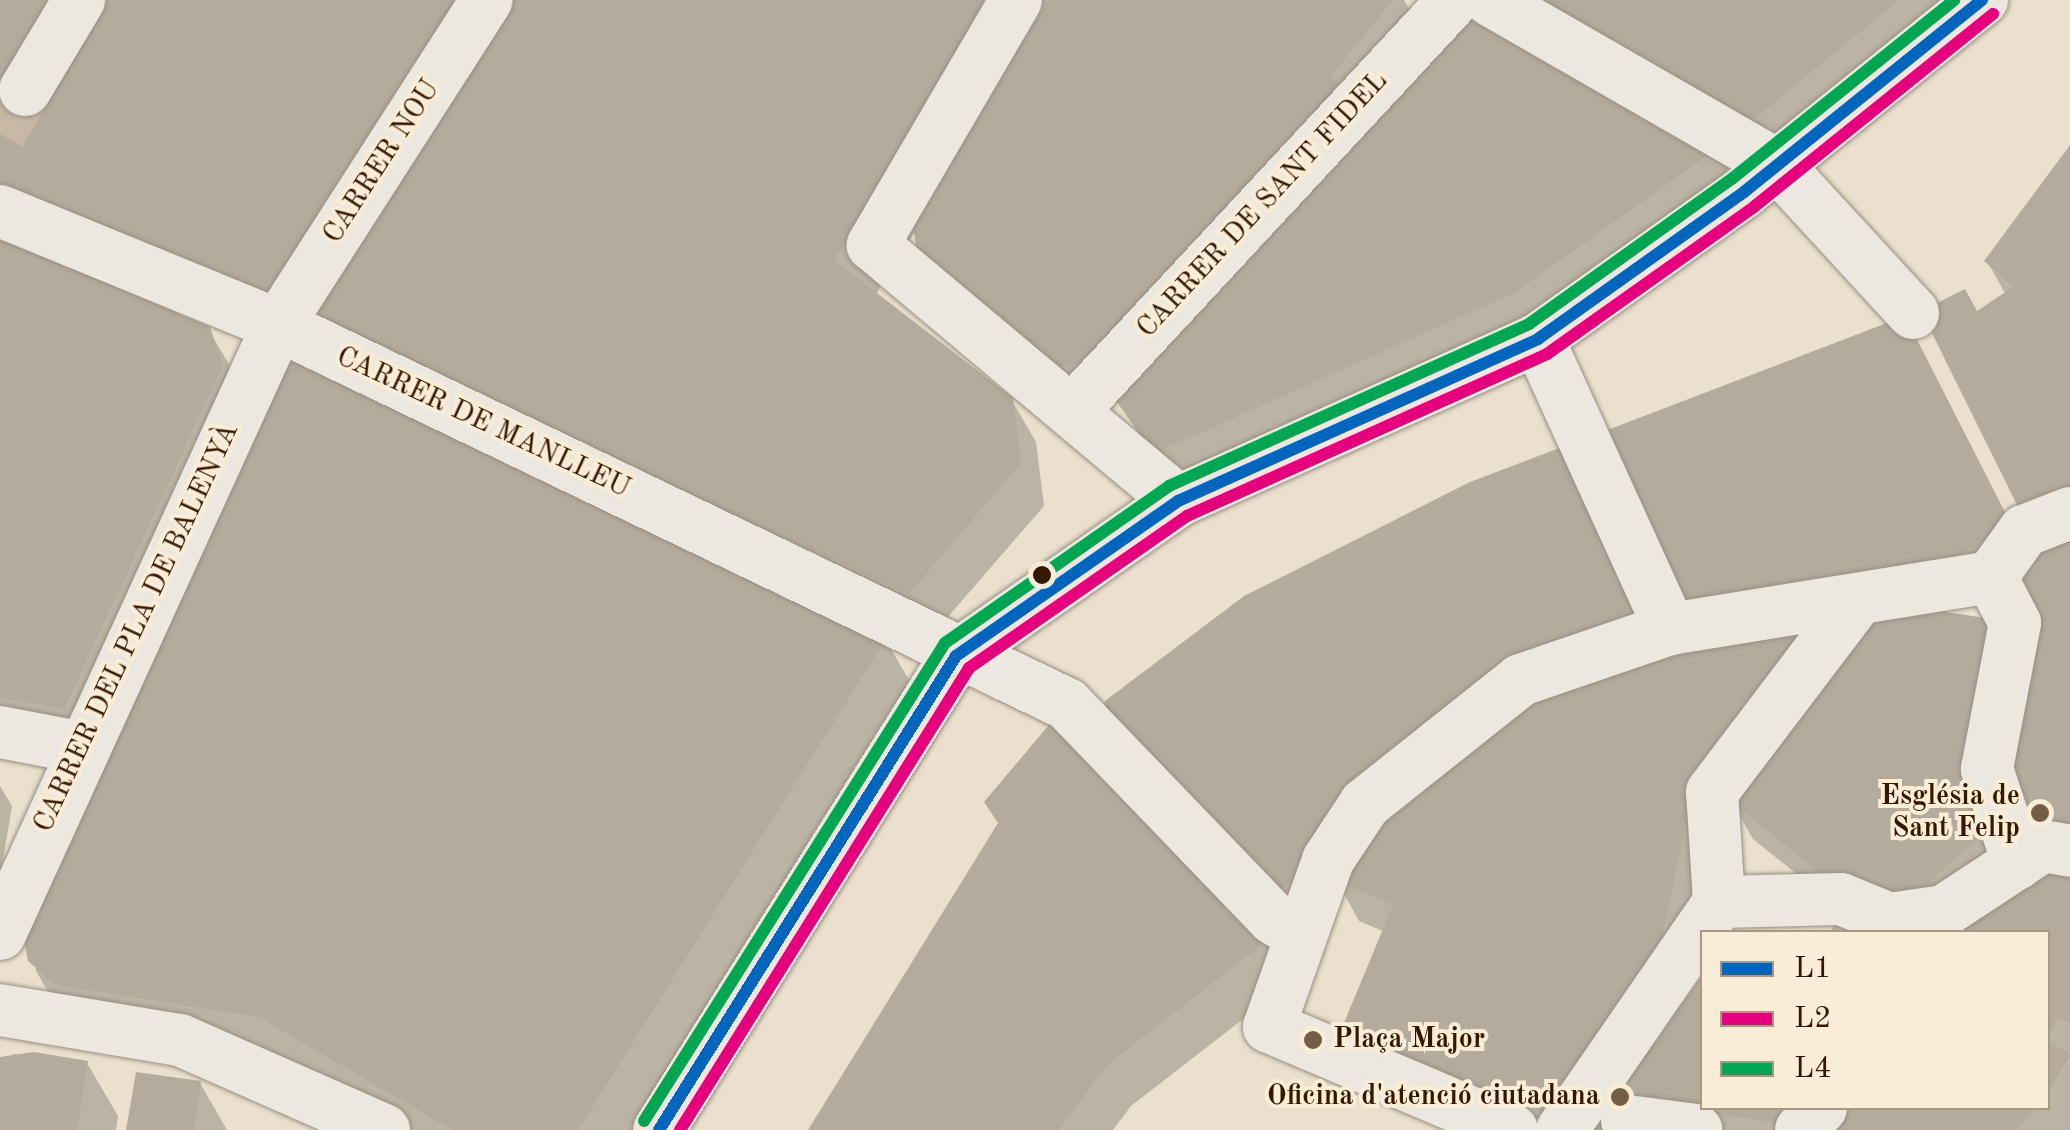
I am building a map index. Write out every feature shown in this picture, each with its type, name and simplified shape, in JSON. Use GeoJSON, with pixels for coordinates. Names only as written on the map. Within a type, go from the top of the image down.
{"type":"FeatureCollection","features":[{"type":"Feature","properties":{"kind":"street"},"geometry":{"type":"LineString","coordinates":[[25,90],[79,0]]}},
{"type":"Feature","properties":{"kind":"street","name":"CARRER NOU"},"geometry":{"type":"LineString","coordinates":[[278,325],[487,0]]}},
{"type":"Feature","properties":{"kind":"street"},"geometry":{"type":"LineString","coordinates":[[1016,0],[872,245],[1178,501]]}},
{"type":"Feature","properties":{"kind":"street","name":"CARRER DE SANT FIDEL"},"geometry":{"type":"LineString","coordinates":[[1073,410],[1454,0]]}},
{"type":"Feature","properties":{"kind":"street"},"geometry":{"type":"LineString","coordinates":[[1490,0],[1777,166],[1914,313]]}},
{"type":"Feature","properties":{"kind":"street"},"geometry":{"type":"LineString","coordinates":[[659,1130],[956,656],[1178,501],[1538,339],[1777,166],[1982,0]]}},
{"type":"Feature","properties":{"kind":"street","name":"CARRER DE MANLLEU"},"geometry":{"type":"LineString","coordinates":[[0,211],[278,325],[1085,717],[1297,946]]}},
{"type":"Feature","properties":{"kind":"street","name":"CARRER DEL PLA DE BALENYÀ"},"geometry":{"type":"LineString","coordinates":[[0,934],[78,746],[278,325]]}},
{"type":"Feature","properties":{"kind":"street"},"geometry":{"type":"LineString","coordinates":[[1538,339],[1670,629]]}},
{"type":"Feature","properties":{"kind":"street"},"geometry":{"type":"LineString","coordinates":[[1512,1130],[1269,1027],[1328,860],[1365,804],[1522,680],[1670,629],[1992,577],[2047,522]]}},
{"type":"Feature","properties":{"kind":"street"},"geometry":{"type":"LineString","coordinates":[[1992,577],[2015,623],[1987,769],[2018,863]]}},
{"type":"Feature","properties":{"kind":"street"},"geometry":{"type":"LineString","coordinates":[[1571,1115],[1719,902],[1712,792],[1856,602]]}},
{"type":"Feature","properties":{"kind":"street"},"geometry":{"type":"LineString","coordinates":[[0,732],[78,746]]}},
{"type":"Feature","properties":{"kind":"street"},"geometry":{"type":"LineString","coordinates":[[1719,902],[1840,898],[1890,919],[1941,922],[2043,846],[2070,850]]}},
{"type":"Feature","properties":{"kind":"street"},"geometry":{"type":"LineString","coordinates":[[0,1010],[180,1040],[384,1130]]}},
{"type":"Feature","properties":{"kind":"street"},"geometry":{"type":"LineString","coordinates":[[1801,1130],[1819,1110]]}},
{"type":"Feature","properties":{"kind":"street"},"geometry":{"type":"LineString","coordinates":[[1628,1121],[1696,1130]]}},
{"type":"Feature","properties":{"kind":"building"},"geometry":{"type":"Polygon","coordinates":[[[0,0],[461,0],[266,300],[0,185],[0,0]]]}},
{"type":"Feature","properties":{"kind":"building"},"geometry":{"type":"Polygon","coordinates":[[[509,0],[995,0],[834,260],[1013,398],[1021,463],[909,594],[324,330],[314,304],[509,0]]]}},
{"type":"Feature","properties":{"kind":"building"},"geometry":{"type":"Polygon","coordinates":[[[1049,0],[1393,0],[1331,76],[1340,85],[1091,363],[1038,368],[918,261],[912,219],[1049,0]]]}},
{"type":"Feature","properties":{"kind":"building"},"geometry":{"type":"Polygon","coordinates":[[[1515,0],[1899,0],[1742,129],[1515,0]]]}},
{"type":"Feature","properties":{"kind":"building"},"geometry":{"type":"Polygon","coordinates":[[[1478,6],[1718,148],[1514,293],[1153,454],[1115,399],[1478,6]]]}},
{"type":"Feature","properties":{"kind":"building"},"geometry":{"type":"Polygon","coordinates":[[[2070,145],[2070,498],[2026,523],[1921,311],[1965,289],[1977,311],[2013,287],[1984,261],[2070,145]]]}},
{"type":"Feature","properties":{"kind":"building"},"geometry":{"type":"Polygon","coordinates":[[[0,236],[210,327],[223,366],[64,709],[0,698],[0,236]]]}},
{"type":"Feature","properties":{"kind":"building"},"geometry":{"type":"Polygon","coordinates":[[[1905,316],[2013,528],[1936,566],[1676,616],[1597,434],[1905,316]]]}},
{"type":"Feature","properties":{"kind":"building"},"geometry":{"type":"Polygon","coordinates":[[[292,345],[887,637],[578,1130],[452,1130],[259,1017],[55,985],[28,961],[23,936],[292,345]]]}},
{"type":"Feature","properties":{"kind":"building"},"geometry":{"type":"Polygon","coordinates":[[[1567,445],[1656,625],[1552,658],[1266,902],[1102,719],[1105,701],[1244,596],[1470,482],[1567,445]]]}},
{"type":"Feature","properties":{"kind":"building"},"geometry":{"type":"Polygon","coordinates":[[[2070,528],[2070,833],[2005,813],[1899,911],[1838,888],[1726,797],[1861,618],[1921,608],[2023,624],[2023,544],[2070,528]]]}},
{"type":"Feature","properties":{"kind":"building"},"geometry":{"type":"Polygon","coordinates":[[[1814,617],[1692,793],[1652,987],[1553,1117],[1341,1030],[1393,905],[1333,879],[1365,818],[1529,689],[1814,617]]]}},
{"type":"Feature","properties":{"kind":"building"},"geometry":{"type":"Polygon","coordinates":[[[1059,713],[1273,936],[1107,1065],[1059,1130],[808,1130],[998,823],[984,802],[1059,713]]]}},
{"type":"Feature","properties":{"kind":"building"},"geometry":{"type":"Polygon","coordinates":[[[2038,867],[2070,870],[2070,1023],[2058,1017],[2050,1032],[2050,930],[1965,930],[1957,921],[2038,867]]]}},
{"type":"Feature","properties":{"kind":"building"},"geometry":{"type":"Polygon","coordinates":[[[1700,978],[1700,1110],[1802,1110],[1791,1125],[1705,1112],[1592,1130],[1639,1039],[1655,1046],[1700,978]]]}},
{"type":"Feature","properties":{"kind":"building"},"geometry":{"type":"Polygon","coordinates":[[[2050,1043],[2070,1054],[2050,1089],[2050,1043]]]}},
{"type":"Feature","properties":{"kind":"building"},"geometry":{"type":"Polygon","coordinates":[[[34,1052],[88,1061],[77,1130],[0,1130],[0,1057],[34,1052]]]}},
{"type":"Feature","properties":{"kind":"building"},"geometry":{"type":"Polygon","coordinates":[[[136,1072],[201,1081],[194,1130],[126,1130],[136,1072]]]}},
{"type":"Feature","properties":{"kind":"building"},"geometry":{"type":"Polygon","coordinates":[[[1835,1110],[2033,1110],[2017,1130],[1821,1130],[1835,1110]]]}},
{"type":"Feature","properties":{"kind":"tunnel"},"geometry":{"type":"LineString","coordinates":[[0,134],[25,90]]}},
{"type":"Feature","properties":{"kind":"transit line","name":"L4"},"geometry":{"type":"LineString","coordinates":[[644,1121],[945,643],[1169,486],[1529,324],[1733,178],[1954,0]]}},
{"type":"Feature","properties":{"kind":"transit line","name":"L1"},"geometry":{"type":"LineString","coordinates":[[659,1130],[956,656],[1178,501],[1538,339],[1744,192],[1982,0]]}},
{"type":"Feature","properties":{"kind":"transit line","name":"L2"},"geometry":{"type":"LineString","coordinates":[[680,1130],[969,668],[1187,516],[1547,354],[1755,206],[1993,14]]}},
{"type":"Feature","properties":{"kind":"place","name":"Església de Sant Felip"},"geometry":{"type":"Point","coordinates":[2040,813]}},
{"type":"Feature","properties":{"kind":"place","name":"Plaça Major"},"geometry":{"type":"Point","coordinates":[1313,1040]}},
{"type":"Feature","properties":{"kind":"place","name":"Oficina d'atenció ciutadana"},"geometry":{"type":"Point","coordinates":[1620,1097]}}]}
